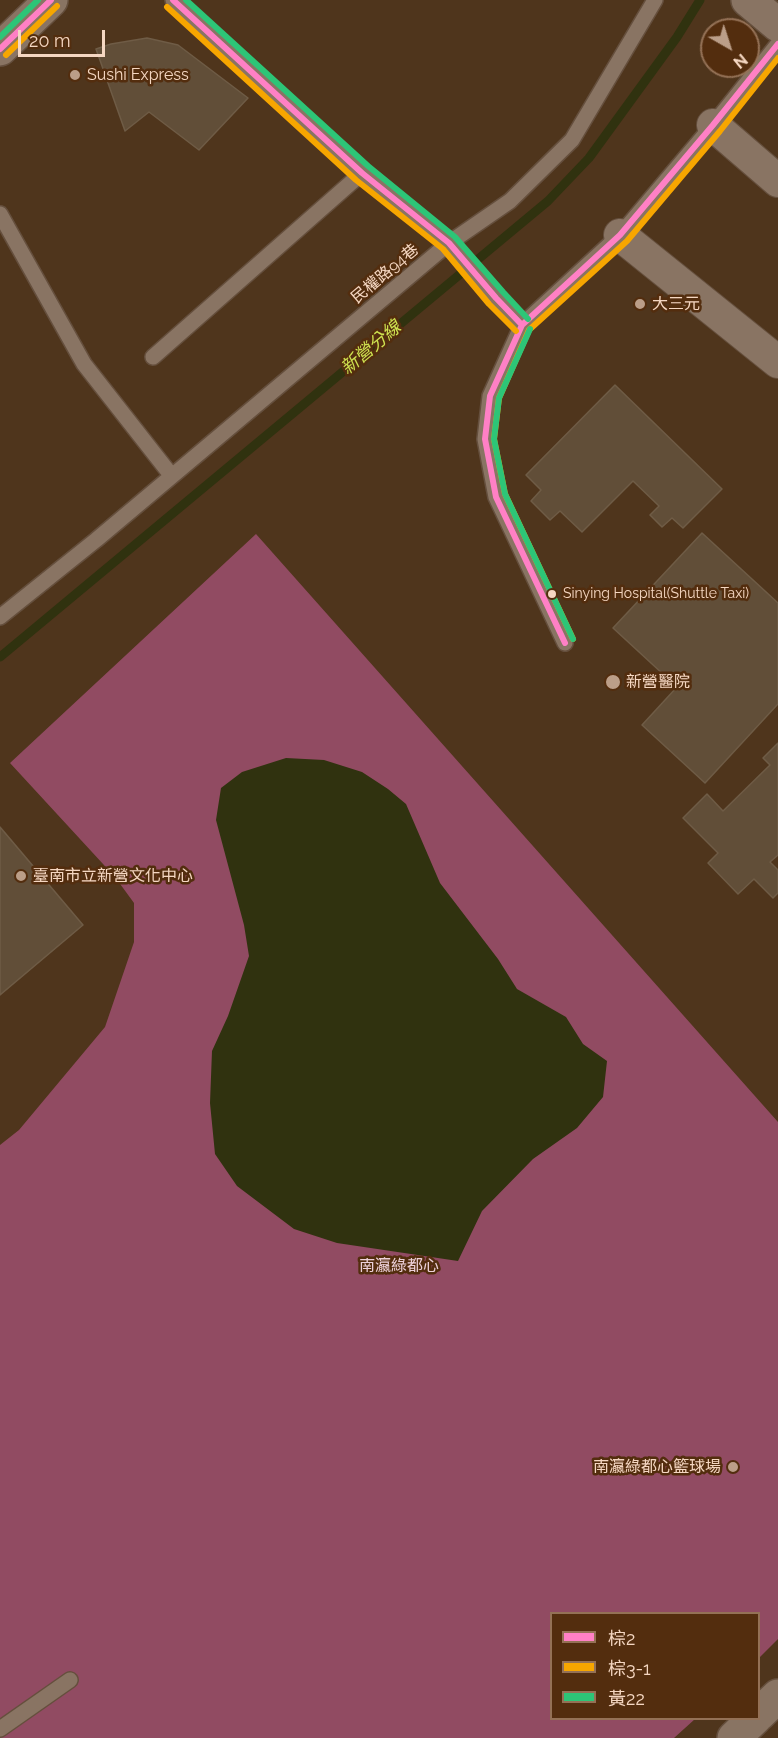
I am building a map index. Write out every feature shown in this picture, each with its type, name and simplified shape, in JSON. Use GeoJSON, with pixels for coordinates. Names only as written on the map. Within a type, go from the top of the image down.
{"type":"FeatureCollection","features":[{"type":"Feature","properties":{"kind":"street"},"geometry":{"type":"LineString","coordinates":[[0,49],[51,0]]}},
{"type":"Feature","properties":{"kind":"street"},"geometry":{"type":"LineString","coordinates":[[748,0],[778,26]]}},
{"type":"Feature","properties":{"kind":"street"},"geometry":{"type":"LineString","coordinates":[[713,125],[778,181]]}},
{"type":"Feature","properties":{"kind":"street"},"geometry":{"type":"LineString","coordinates":[[620,235],[778,362]]}},
{"type":"Feature","properties":{"kind":"street"},"geometry":{"type":"LineString","coordinates":[[734,1738],[754,1720]]}},
{"type":"Feature","properties":{"kind":"lane"},"geometry":{"type":"LineString","coordinates":[[173,0],[362,173],[449,243],[522,326]]}},
{"type":"Feature","properties":{"kind":"lane","name":"民權路94巷"},"geometry":{"type":"LineString","coordinates":[[0,617],[96,540],[449,243],[510,201],[572,140],[655,0]]}},
{"type":"Feature","properties":{"kind":"lane"},"geometry":{"type":"LineString","coordinates":[[565,643],[496,497],[485,439],[490,396],[522,326],[620,235],[778,44]]}},
{"type":"Feature","properties":{"kind":"lane"},"geometry":{"type":"LineString","coordinates":[[153,357],[362,173]]}},
{"type":"Feature","properties":{"kind":"lane"},"geometry":{"type":"LineString","coordinates":[[0,214],[84,364],[171,475]]}},
{"type":"Feature","properties":{"kind":"lane"},"geometry":{"type":"LineString","coordinates":[[0,1730],[70,1680]]}},
{"type":"Feature","properties":{"kind":"green space","name":"南瀛綠都心"},"geometry":{"type":"Polygon","coordinates":[[[256,534],[778,1122],[778,1639],[760,1657],[760,1612],[550,1612],[550,1720],[694,1720],[674,1738],[0,1738],[0,1145],[19,1130],[105,1027],[134,942],[134,903],[115,877],[10,763],[256,534]]]}},
{"type":"Feature","properties":{"kind":"shaded area"},"geometry":{"type":"Polygon","coordinates":[[[286,758],[324,760],[362,772],[406,804],[440,883],[498,959],[517,989],[566,1017],[583,1044],[607,1061],[603,1097],[577,1128],[533,1159],[482,1211],[458,1261],[337,1243],[294,1229],[237,1186],[215,1154],[210,1103],[212,1051],[228,1016],[249,956],[244,925],[216,820],[221,788],[242,772],[286,758]]]}},
{"type":"Feature","properties":{"kind":"building"},"geometry":{"type":"Polygon","coordinates":[[[147,38],[178,45],[248,98],[199,150],[149,112],[125,131],[96,49],[147,38]]]}},
{"type":"Feature","properties":{"kind":"building"},"geometry":{"type":"Polygon","coordinates":[[[615,385],[722,489],[683,528],[672,518],[662,527],[650,515],[659,506],[633,481],[582,532],[560,511],[550,520],[531,501],[541,490],[526,475],[615,385]]]}},
{"type":"Feature","properties":{"kind":"building"},"geometry":{"type":"Polygon","coordinates":[[[702,533],[778,603],[778,704],[705,783],[642,725],[677,687],[613,628],[702,533]]]}},
{"type":"Feature","properties":{"kind":"building"},"geometry":{"type":"Polygon","coordinates":[[[778,743],[778,855],[770,862],[778,870],[778,893],[773,898],[754,879],[738,894],[708,863],[718,853],[683,818],[707,794],[723,811],[770,765],[763,758],[778,743]]]}},
{"type":"Feature","properties":{"kind":"building","name":"臺南市立新營文化中心"},"geometry":{"type":"Polygon","coordinates":[[[0,827],[83,925],[0,995],[0,827]]]}},
{"type":"Feature","properties":{"kind":"waterway","name":"新營分線"},"geometry":{"type":"LineString","coordinates":[[0,657],[548,201],[589,158],[677,37],[700,0]]}},
{"type":"Feature","properties":{"kind":"transit line","name":"黃22"},"geometry":{"type":"LineString","coordinates":[[0,37],[38,0]]}},
{"type":"Feature","properties":{"kind":"transit line","name":"棕2"},"geometry":{"type":"LineString","coordinates":[[0,49],[51,0]]}},
{"type":"Feature","properties":{"kind":"transit line","name":"棕2"},"geometry":{"type":"LineString","coordinates":[[173,0],[362,173],[449,243],[522,325]]}},
{"type":"Feature","properties":{"kind":"transit line","name":"黃22"},"geometry":{"type":"LineString","coordinates":[[186,0],[368,166],[455,237],[528,319]]}},
{"type":"Feature","properties":{"kind":"transit line","name":"棕3-1"},"geometry":{"type":"LineString","coordinates":[[6,55],[57,6]]}},
{"type":"Feature","properties":{"kind":"transit line","name":"棕3-1"},"geometry":{"type":"LineString","coordinates":[[167,7],[356,180],[443,249],[489,304],[516,331]]}},
{"type":"Feature","properties":{"kind":"transit line","name":"棕2"},"geometry":{"type":"LineString","coordinates":[[565,643],[496,497],[485,439],[490,396],[522,325],[620,235],[778,44]]}},
{"type":"Feature","properties":{"kind":"transit line","name":"棕3-1"},"geometry":{"type":"LineString","coordinates":[[573,639],[505,494],[494,439],[499,398],[529,330],[627,241],[778,58]]}},
{"type":"Feature","properties":{"kind":"transit line","name":"黃22"},"geometry":{"type":"LineString","coordinates":[[530,329],[499,398],[494,439],[505,494],[573,639]]}},
{"type":"Feature","properties":{"kind":"place","name":"Sushi Express"},"geometry":{"type":"Point","coordinates":[75,75]}},
{"type":"Feature","properties":{"kind":"place","name":"大三元"},"geometry":{"type":"Point","coordinates":[640,304]}},
{"type":"Feature","properties":{"kind":"place","name":"Sinying Hospital(Shuttle Taxi)"},"geometry":{"type":"Point","coordinates":[552,594]}},
{"type":"Feature","properties":{"kind":"place","name":"新營醫院"},"geometry":{"type":"Point","coordinates":[613,682]}},
{"type":"Feature","properties":{"kind":"place","name":"臺南市立新營文化中心"},"geometry":{"type":"Point","coordinates":[21,876]}},
{"type":"Feature","properties":{"kind":"place","name":"南瀛綠都心籃球場"},"geometry":{"type":"Point","coordinates":[733,1467]}}]}
